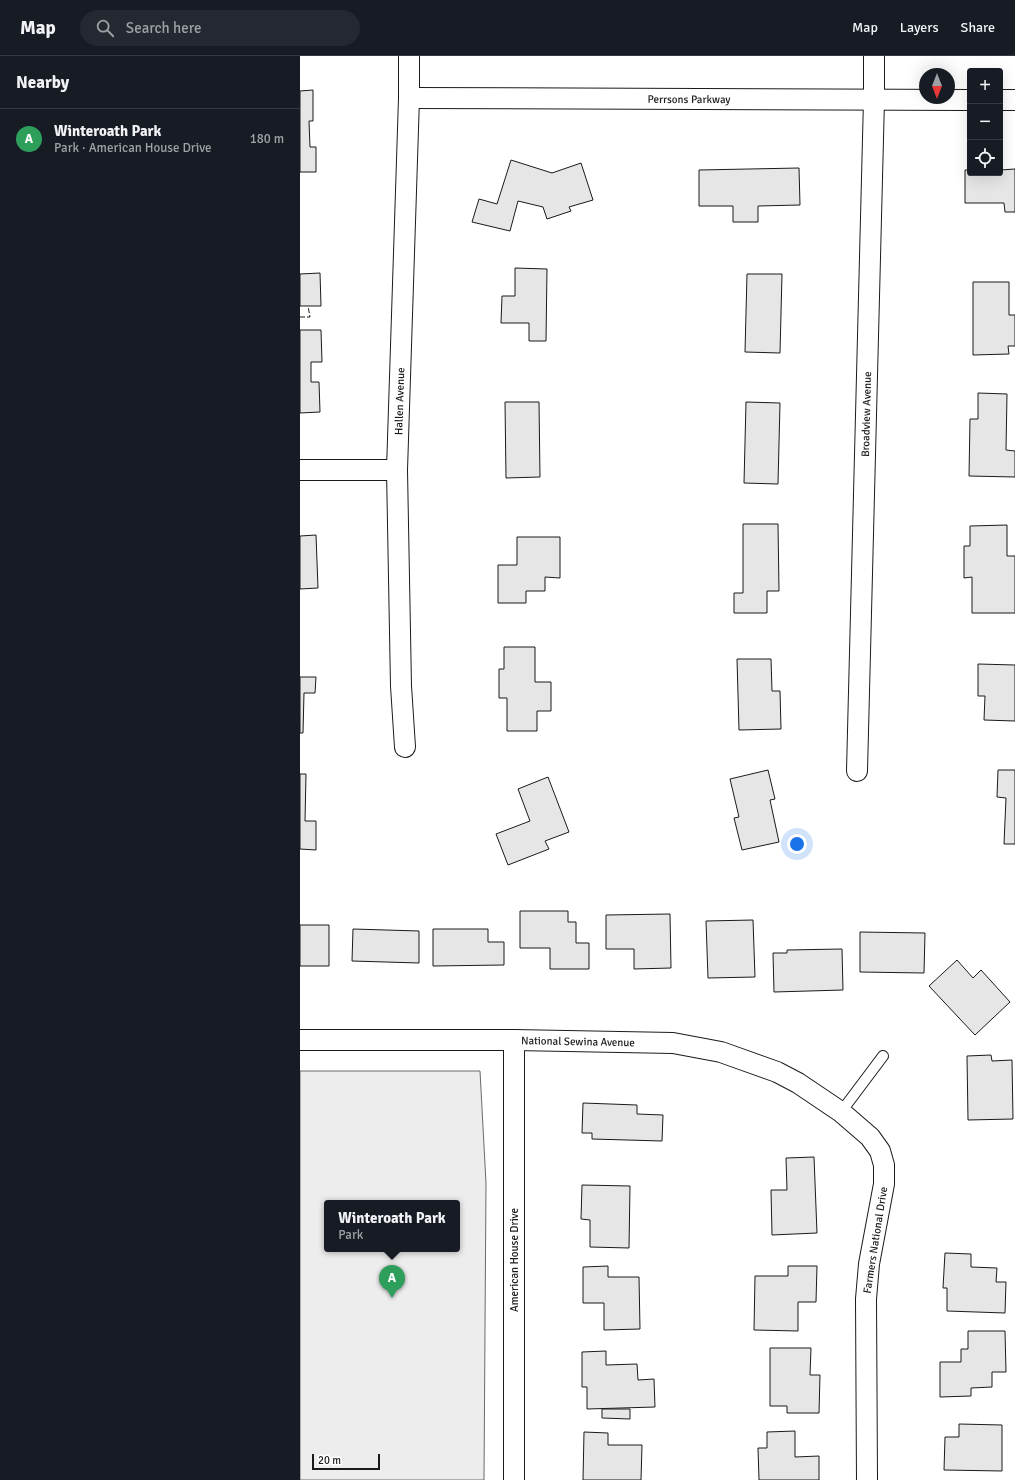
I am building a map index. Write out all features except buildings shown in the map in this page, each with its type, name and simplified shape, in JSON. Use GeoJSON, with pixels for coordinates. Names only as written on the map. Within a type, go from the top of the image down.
{"type":"FeatureCollection","features":[{"type":"Feature","properties":{"kind":"street","name":"Hallen Avenue"},"geometry":{"type":"LineString","coordinates":[[404,747],[401,686],[397,470],[409,98],[409,56]]}},
{"type":"Feature","properties":{"kind":"street","name":"Broadview Avenue"},"geometry":{"type":"LineString","coordinates":[[856,772],[874,56]]}},
{"type":"Feature","properties":{"kind":"street","name":"Perrsons Parkway"},"geometry":{"type":"LineString","coordinates":[[409,98],[967,100]]}},
{"type":"Feature","properties":{"kind":"street"},"geometry":{"type":"LineString","coordinates":[[1003,100],[1015,100]]}},
{"type":"Feature","properties":{"kind":"street"},"geometry":{"type":"LineString","coordinates":[[300,470],[397,470]]}},
{"type":"Feature","properties":{"kind":"street","name":"National Sewina Avenue"},"geometry":{"type":"LineString","coordinates":[[300,1040],[514,1040],[673,1043],[700,1047],[750,1061],[777,1072],[804,1087],[841,1112]]}},
{"type":"Feature","properties":{"kind":"street","name":"American House Drive"},"geometry":{"type":"LineString","coordinates":[[514,1040],[514,1480]]}},
{"type":"Feature","properties":{"kind":"street","name":"Farmers National Drive"},"geometry":{"type":"LineString","coordinates":[[841,1112],[870,1137],[880,1151],[884,1165],[884,1184],[869,1264],[866,1298],[867,1480]]}},
{"type":"Feature","properties":{"kind":"lane"},"geometry":{"type":"LineString","coordinates":[[841,1112],[883,1056]]}},
{"type":"Feature","properties":{"kind":"shaded area"},"geometry":{"type":"Polygon","coordinates":[[[300,1071],[480,1071],[486,1183],[484,1480],[300,1480],[300,1071]]]}},
{"type":"Feature","properties":{"kind":"fence"},"geometry":{"type":"LineString","coordinates":[[300,317],[310,317],[308,306]]}},
{"type":"Feature","properties":{"kind":"place","name":"Winteroath Park"},"geometry":{"type":"Point","coordinates":[392,1298]}}]}
